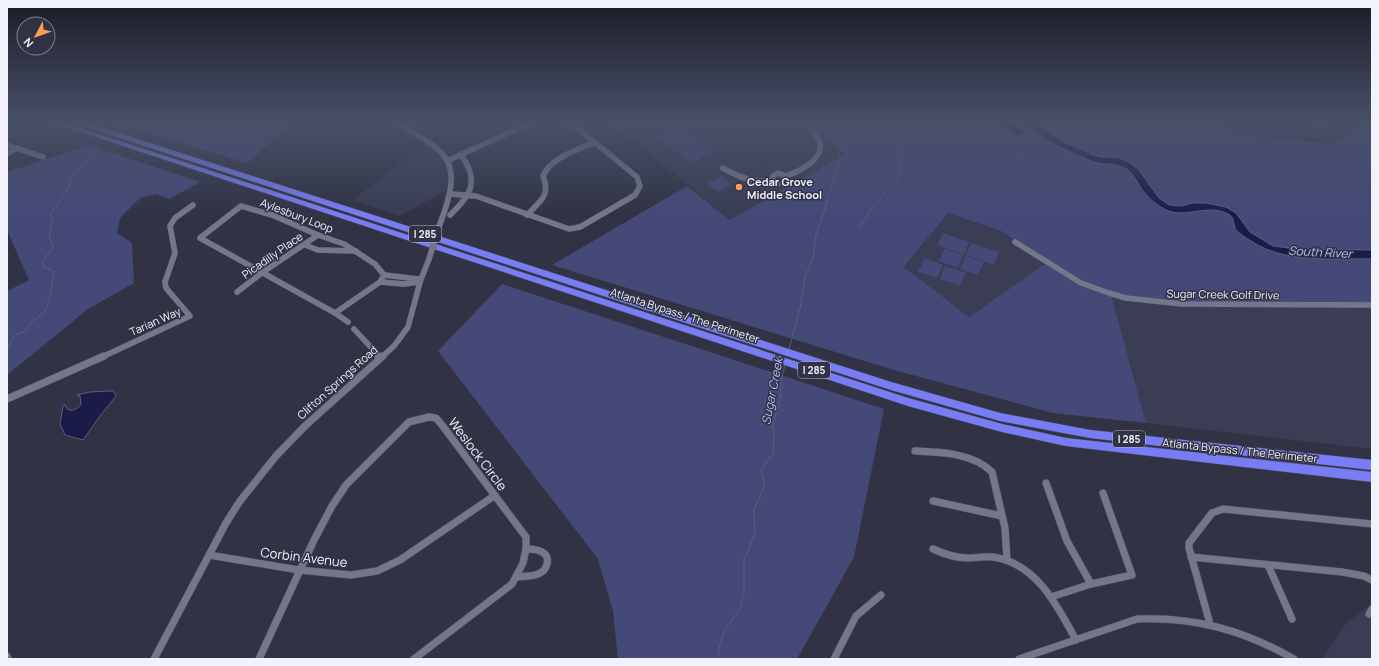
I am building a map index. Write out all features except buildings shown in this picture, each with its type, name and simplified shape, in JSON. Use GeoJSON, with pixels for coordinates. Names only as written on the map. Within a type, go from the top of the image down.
{"type":"FeatureCollection","features":[{"type":"Feature","properties":{"kind":"highway","name":"Atlanta Bypass / The Perimeter"},"geometry":{"type":"LineString","coordinates":[[161,152],[891,390],[967,419],[1066,442],[1126,450],[1340,473],[1372,478]]}},
{"type":"Feature","properties":{"kind":"highway","name":"Atlanta Bypass / The Perimeter"},"geometry":{"type":"LineString","coordinates":[[891,390],[1049,427],[1111,437],[1372,465]]}},
{"type":"Feature","properties":{"kind":"highway"},"geometry":{"type":"LineString","coordinates":[[1247,451],[1372,458]]}},
{"type":"Feature","properties":{"kind":"street"},"geometry":{"type":"LineString","coordinates":[[28,152],[42,157]]}},
{"type":"Feature","properties":{"kind":"street"},"geometry":{"type":"LineString","coordinates":[[442,152],[449,160],[467,152]]}},
{"type":"Feature","properties":{"kind":"street"},"geometry":{"type":"LineString","coordinates":[[527,215],[546,194],[547,186],[543,176],[546,168],[552,163],[574,152]]}},
{"type":"Feature","properties":{"kind":"street"},"geometry":{"type":"LineString","coordinates":[[450,194],[470,195],[564,228],[575,229],[635,195],[640,186],[636,177],[607,152]]}},
{"type":"Feature","properties":{"kind":"street"},"geometry":{"type":"LineString","coordinates":[[773,180],[773,176],[776,174],[783,174],[786,176],[802,170],[814,162],[821,152]]}},
{"type":"Feature","properties":{"kind":"street"},"geometry":{"type":"LineString","coordinates":[[450,215],[470,195],[473,179],[472,171],[461,155]]}},
{"type":"Feature","properties":{"kind":"street","name":"Clifton Springs Road"},"geometry":{"type":"LineString","coordinates":[[154,659],[209,555],[240,501],[276,456],[380,357],[394,346],[408,327],[421,281],[450,194],[452,175],[449,160]]}},
{"type":"Feature","properties":{"kind":"street"},"geometry":{"type":"LineString","coordinates":[[723,168],[747,180],[756,182],[773,180],[778,183],[783,183],[786,181],[786,176]]}},
{"type":"Feature","properties":{"kind":"street","name":"Tarian Way"},"geometry":{"type":"LineString","coordinates":[[7,399],[40,386],[80,366],[190,316],[166,288],[165,282],[175,252],[170,226],[175,218],[193,204]]}},
{"type":"Feature","properties":{"kind":"street","name":"Aylesbury Loop"},"geometry":{"type":"LineString","coordinates":[[348,322],[263,272],[200,238],[241,206],[272,215],[318,235],[344,244],[375,264],[384,275]]}},
{"type":"Feature","properties":{"kind":"street","name":"Picadilly Place"},"geometry":{"type":"LineString","coordinates":[[237,292],[263,272],[269,270],[318,235]]}},
{"type":"Feature","properties":{"kind":"street","name":"Sugar Creek Golf Drive"},"geometry":{"type":"LineString","coordinates":[[1015,242],[1070,276],[1092,287],[1115,294],[1161,303],[1206,306],[1372,305]]}},
{"type":"Feature","properties":{"kind":"street"},"geometry":{"type":"LineString","coordinates":[[305,245],[318,250],[357,251]]}},
{"type":"Feature","properties":{"kind":"street"},"geometry":{"type":"LineString","coordinates":[[335,313],[380,282],[384,275],[398,276],[421,281]]}},
{"type":"Feature","properties":{"kind":"street"},"geometry":{"type":"LineString","coordinates":[[395,283],[394,280],[398,276]]}},
{"type":"Feature","properties":{"kind":"street"},"geometry":{"type":"LineString","coordinates":[[380,282],[404,284],[421,281]]}},
{"type":"Feature","properties":{"kind":"street"},"geometry":{"type":"LineString","coordinates":[[354,329],[380,357]]}},
{"type":"Feature","properties":{"kind":"street","name":"Weslock Circle"},"geometry":{"type":"LineString","coordinates":[[259,659],[300,570],[332,506],[346,485],[409,422],[417,418],[436,418],[526,537],[526,549]]}},
{"type":"Feature","properties":{"kind":"street"},"geometry":{"type":"LineString","coordinates":[[915,451],[941,453],[986,465],[992,472],[1008,551],[1007,560]]}},
{"type":"Feature","properties":{"kind":"street"},"geometry":{"type":"LineString","coordinates":[[1046,483],[1064,535],[1091,584]]}},
{"type":"Feature","properties":{"kind":"street"},"geometry":{"type":"LineString","coordinates":[[1051,597],[1091,584],[1132,575],[1103,493]]}},
{"type":"Feature","properties":{"kind":"street","name":"Corbin Avenue"},"geometry":{"type":"LineString","coordinates":[[209,555],[300,570],[351,575],[377,571],[400,560],[494,496]]}},
{"type":"Feature","properties":{"kind":"street"},"geometry":{"type":"LineString","coordinates":[[933,501],[1002,516]]}},
{"type":"Feature","properties":{"kind":"street"},"geometry":{"type":"LineString","coordinates":[[1210,624],[1191,557],[1189,543],[1212,514],[1219,510],[1372,524]]}},
{"type":"Feature","properties":{"kind":"street"},"geometry":{"type":"LineString","coordinates":[[414,659],[512,584],[523,563],[526,549],[543,552],[547,556],[548,563],[544,571],[539,574],[516,577]]}},
{"type":"Feature","properties":{"kind":"street"},"geometry":{"type":"LineString","coordinates":[[933,549],[958,557],[980,556],[1007,560],[1028,572],[1060,609],[1076,640]]}},
{"type":"Feature","properties":{"kind":"street"},"geometry":{"type":"LineString","coordinates":[[1191,557],[1342,572],[1364,576],[1372,580]]}},
{"type":"Feature","properties":{"kind":"street"},"geometry":{"type":"LineString","coordinates":[[1268,565],[1292,619]]}},
{"type":"Feature","properties":{"kind":"street"},"geometry":{"type":"LineString","coordinates":[[834,659],[856,616],[881,595]]}},
{"type":"Feature","properties":{"kind":"street"},"geometry":{"type":"LineString","coordinates":[[1019,659],[1137,619],[1170,618],[1210,624],[1255,639],[1294,659]]}},
{"type":"Feature","properties":{"kind":"shaded area"},"geometry":{"type":"Polygon","coordinates":[[[67,152],[110,152],[200,182],[169,199],[156,194],[140,198],[120,218],[117,233],[132,243],[134,283],[88,309],[7,375],[7,291],[29,280],[7,230],[7,172],[67,152]]]}},
{"type":"Feature","properties":{"kind":"shaded area"},"geometry":{"type":"Polygon","coordinates":[[[211,152],[259,152],[247,163],[211,152]]]}},
{"type":"Feature","properties":{"kind":"shaded area"},"geometry":{"type":"Polygon","coordinates":[[[414,152],[438,152],[447,164],[451,188],[399,216],[353,200],[414,152]]]}},
{"type":"Feature","properties":{"kind":"shaded area"},"geometry":{"type":"Polygon","coordinates":[[[648,152],[844,152],[846,154],[730,220],[648,152]]]}},
{"type":"Feature","properties":{"kind":"shaded area"},"geometry":{"type":"Polygon","coordinates":[[[677,152],[711,152],[692,163],[677,152]]]}},
{"type":"Feature","properties":{"kind":"shaded area"},"geometry":{"type":"Polygon","coordinates":[[[843,152],[1372,152],[1372,305],[1197,305],[1111,294],[1146,423],[1053,413],[894,370],[552,265],[687,186],[730,220],[845,154],[843,152]],[[948,213],[904,267],[969,317],[1047,262],[1001,231],[948,213]]]}},
{"type":"Feature","properties":{"kind":"shaded area"},"geometry":{"type":"Polygon","coordinates":[[[721,176],[732,184],[718,192],[707,184],[721,176]]]}},
{"type":"Feature","properties":{"kind":"shaded area"},"geometry":{"type":"Polygon","coordinates":[[[948,213],[1001,231],[1047,262],[969,317],[904,267],[948,213]]]}},
{"type":"Feature","properties":{"kind":"shaded area"},"geometry":{"type":"Polygon","coordinates":[[[943,233],[969,242],[964,255],[937,245],[943,233]]]}},
{"type":"Feature","properties":{"kind":"shaded area"},"geometry":{"type":"Polygon","coordinates":[[[971,243],[999,252],[994,265],[966,255],[971,243]]]}},
{"type":"Feature","properties":{"kind":"shaded area"},"geometry":{"type":"Polygon","coordinates":[[[944,249],[963,255],[958,268],[939,261],[944,249]]]}},
{"type":"Feature","properties":{"kind":"shaded area"},"geometry":{"type":"Polygon","coordinates":[[[966,256],[984,262],[978,275],[960,269],[966,256]]]}},
{"type":"Feature","properties":{"kind":"shaded area"},"geometry":{"type":"Polygon","coordinates":[[[925,258],[943,265],[937,278],[918,272],[925,258]]]}},
{"type":"Feature","properties":{"kind":"shaded area"},"geometry":{"type":"Polygon","coordinates":[[[945,266],[966,273],[960,286],[940,279],[945,266]]]}},
{"type":"Feature","properties":{"kind":"shaded area"},"geometry":{"type":"Polygon","coordinates":[[[502,284],[884,409],[854,557],[797,659],[618,659],[613,611],[598,559],[438,351],[502,284]]]}},
{"type":"Feature","properties":{"kind":"shaded area"},"geometry":{"type":"Polygon","coordinates":[[[1111,294],[1372,305],[1372,449],[1146,423],[1111,294]]]}},
{"type":"Feature","properties":{"kind":"shaded area"},"geometry":{"type":"Polygon","coordinates":[[[1372,604],[1372,659],[1322,659],[1347,622],[1372,604]]]}},
{"type":"Feature","properties":{"kind":"water","name":"South River"},"geometry":{"type":"Polygon","coordinates":[[[1070,152],[1087,152],[1101,157],[1117,157],[1129,162],[1138,169],[1159,198],[1169,205],[1181,206],[1193,203],[1206,203],[1226,207],[1236,213],[1250,232],[1273,246],[1296,249],[1372,250],[1372,259],[1325,259],[1294,257],[1279,253],[1265,248],[1243,236],[1236,230],[1233,219],[1228,214],[1213,210],[1181,213],[1166,210],[1148,197],[1127,169],[1096,162],[1070,152]]]}},
{"type":"Feature","properties":{"kind":"water"},"geometry":{"type":"Polygon","coordinates":[[[113,391],[116,396],[83,440],[65,435],[60,424],[63,406],[65,405],[69,410],[74,410],[81,405],[80,396],[77,395],[90,392],[113,391]]]}},
{"type":"Feature","properties":{"kind":"waterway"},"geometry":{"type":"LineString","coordinates":[[7,351],[14,336],[27,330],[31,323],[46,309],[54,274],[52,270],[43,267],[43,261],[53,247],[49,235],[53,220],[50,215],[69,187],[69,181],[80,167],[94,157],[96,152]]}},
{"type":"Feature","properties":{"kind":"waterway","name":"Sugar Creek"},"geometry":{"type":"LineString","coordinates":[[789,349],[800,308],[805,277],[813,259],[816,234],[837,172],[840,152]]}},
{"type":"Feature","properties":{"kind":"waterway"},"geometry":{"type":"LineString","coordinates":[[858,229],[865,220],[871,208],[898,179],[901,168],[897,152]]}},
{"type":"Feature","properties":{"kind":"waterway","name":"Sugar Creek"},"geometry":{"type":"LineString","coordinates":[[718,659],[720,644],[725,630],[739,610],[744,594],[744,560],[755,534],[754,510],[765,485],[761,471],[773,453],[774,435],[772,426],[780,402],[781,381],[785,365]]}},
{"type":"Feature","properties":{"kind":"place","name":"Cedar Grove Middle School"},"geometry":{"type":"Point","coordinates":[739,187]}}]}
